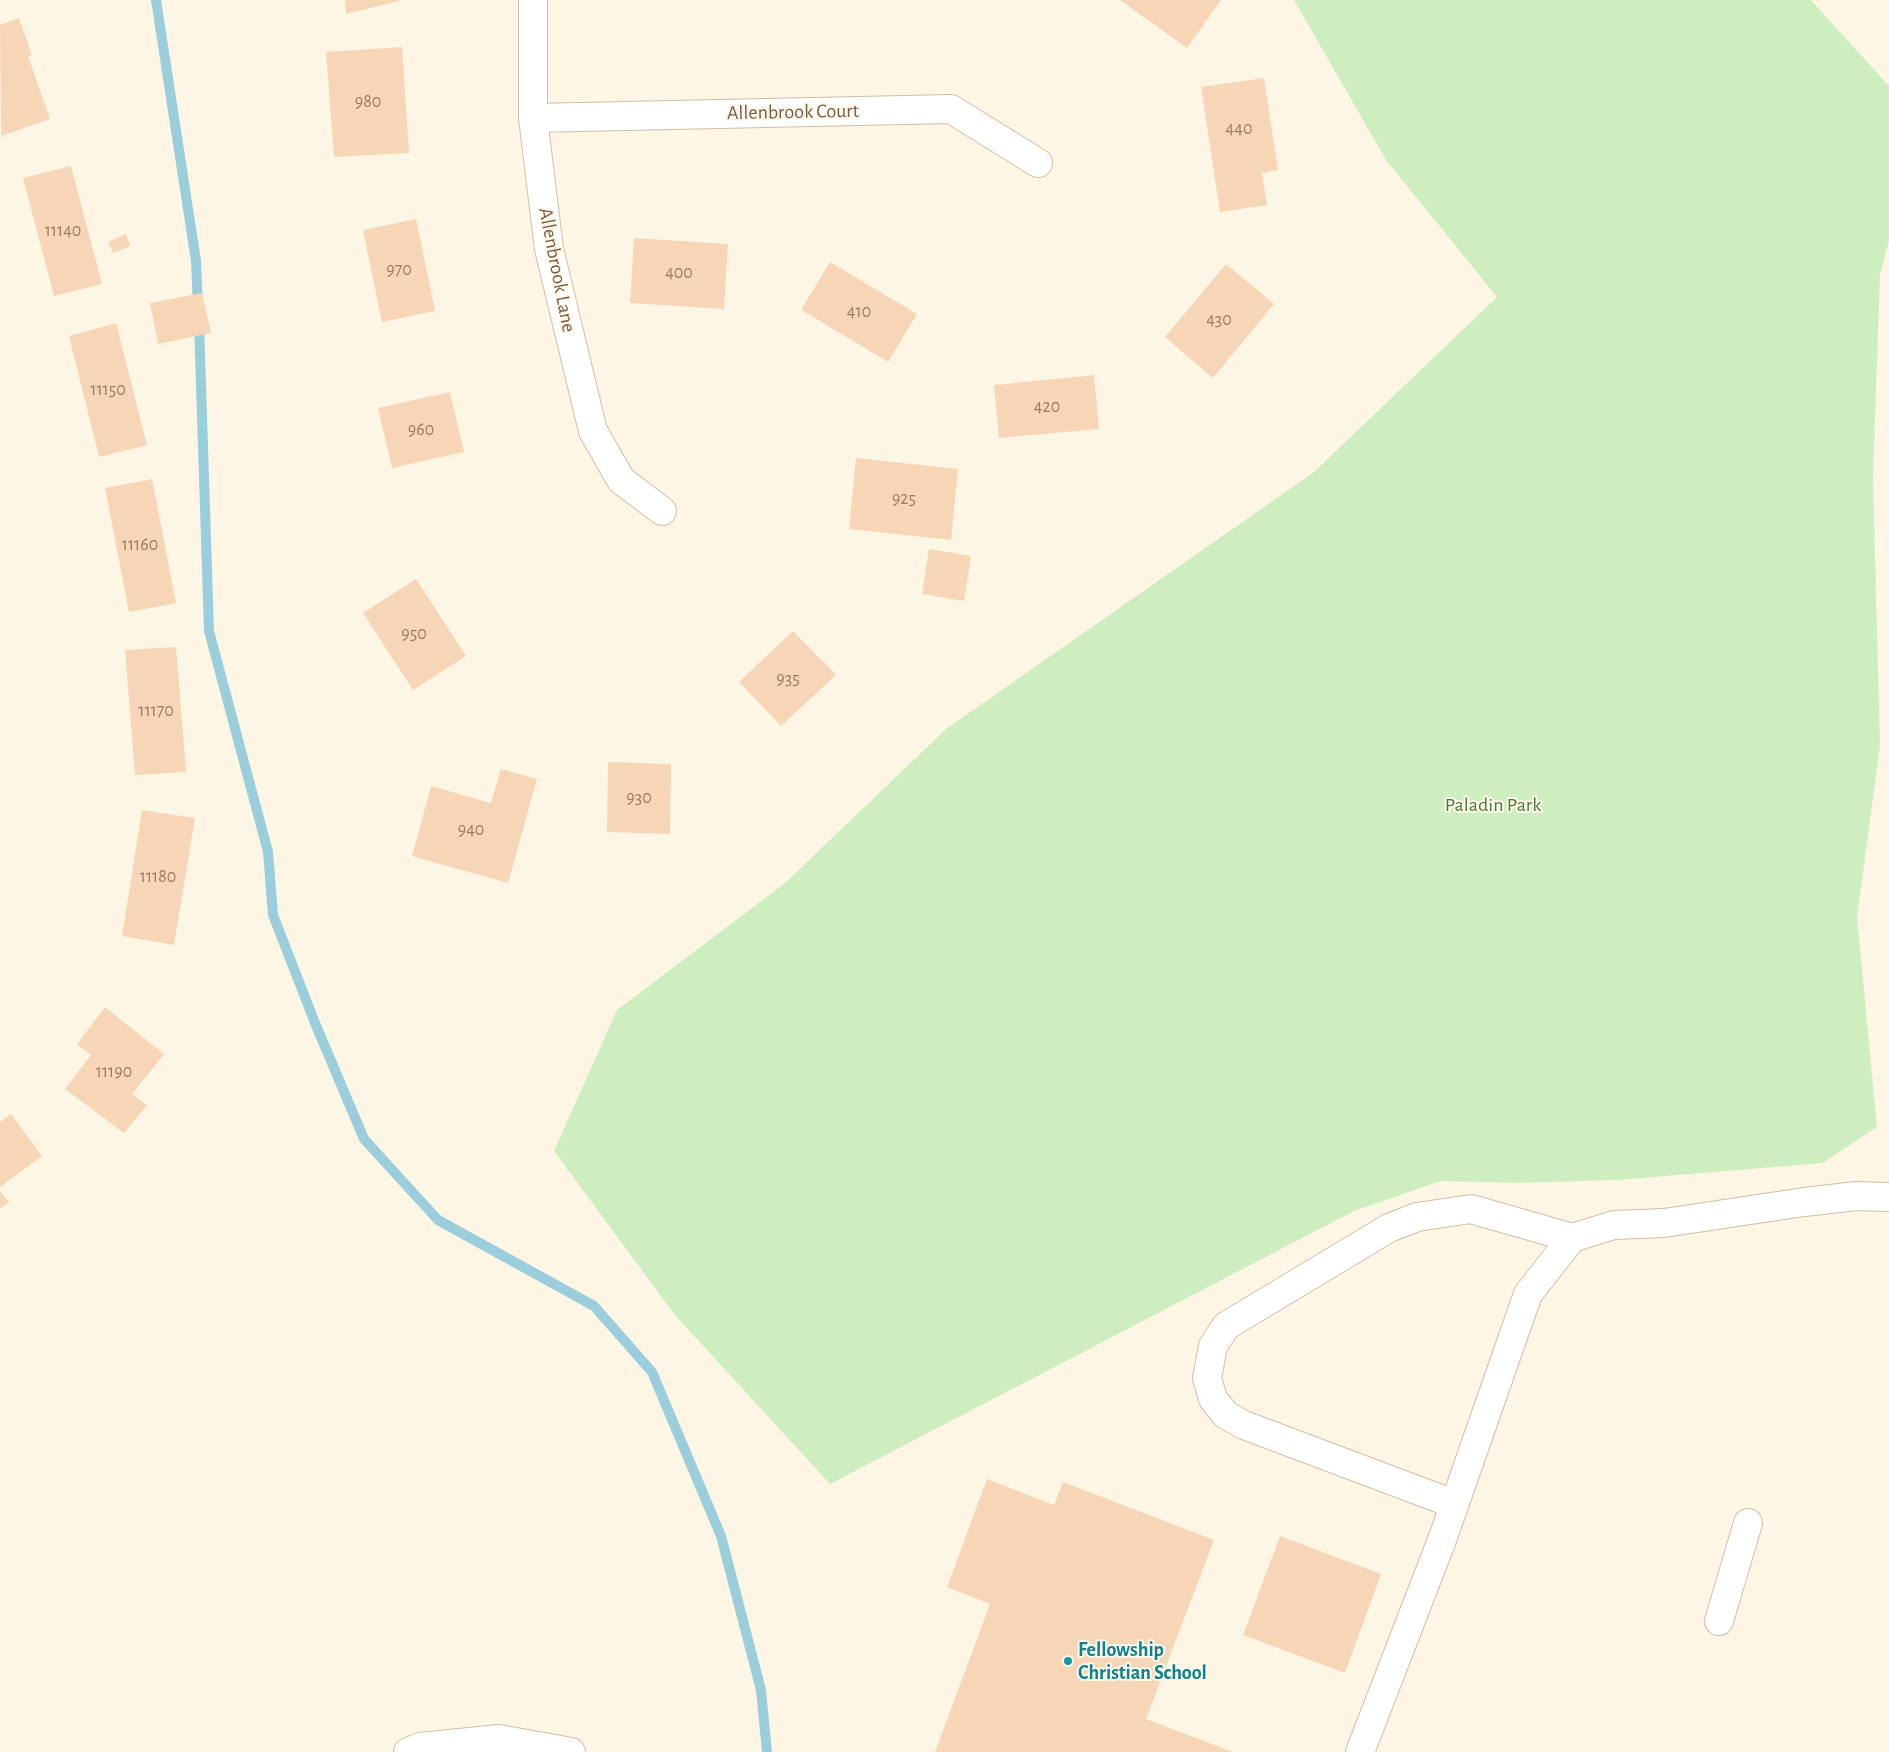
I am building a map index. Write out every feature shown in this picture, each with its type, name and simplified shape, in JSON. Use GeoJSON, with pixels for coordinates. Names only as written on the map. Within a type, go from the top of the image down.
{"type":"FeatureCollection","features":[{"type":"Feature","properties":{"kind":"street","name":"Allenbrook Lane"},"geometry":{"type":"LineString","coordinates":[[533,0],[532,118],[549,249],[593,431],[621,480],[662,511]]}},
{"type":"Feature","properties":{"kind":"street","name":"Allenbrook Court"},"geometry":{"type":"LineString","coordinates":[[532,118],[950,109],[1038,164]]}},
{"type":"Feature","properties":{"kind":"street"},"geometry":{"type":"LineString","coordinates":[[1454,1504],[1244,1425],[1226,1415],[1213,1399],[1207,1378],[1213,1346],[1226,1326],[1389,1228],[1417,1217],[1471,1209],[1572,1238],[1614,1225],[1664,1223],[1857,1196],[1889,1197]]}},
{"type":"Feature","properties":{"kind":"street"},"geometry":{"type":"LineString","coordinates":[[1360,1752],[1454,1504],[1528,1294],[1572,1238]]}},
{"type":"Feature","properties":{"kind":"street"},"geometry":{"type":"LineString","coordinates":[[1719,1621],[1748,1523]]}},
{"type":"Feature","properties":{"kind":"street"},"geometry":{"type":"LineString","coordinates":[[408,1752],[420,1747],[499,1739],[571,1752]]}},
{"type":"Feature","properties":{"kind":"green space","name":"Paladin Park"},"geometry":{"type":"Polygon","coordinates":[[[1294,0],[1811,0],[1889,86],[1889,240],[1880,275],[1873,477],[1880,745],[1857,917],[1877,1127],[1823,1163],[1618,1180],[1517,1183],[1441,1181],[1354,1211],[830,1484],[674,1314],[554,1151],[617,1010],[785,883],[946,729],[1314,472],[1497,297],[1386,160],[1294,0]]]}},
{"type":"Feature","properties":{"kind":"building"},"geometry":{"type":"Polygon","coordinates":[[[345,0],[398,0],[399,1],[346,14],[345,0]]]}},
{"type":"Feature","properties":{"kind":"building"},"geometry":{"type":"Polygon","coordinates":[[[1120,0],[1221,0],[1187,48],[1120,0]]]}},
{"type":"Feature","properties":{"kind":"building"},"geometry":{"type":"Polygon","coordinates":[[[19,18],[32,55],[28,56],[50,119],[1,136],[0,25],[19,18]]]}},
{"type":"Feature","properties":{"kind":"building"},"geometry":{"type":"Polygon","coordinates":[[[402,47],[409,153],[334,157],[326,52],[402,47]]]}},
{"type":"Feature","properties":{"kind":"building"},"geometry":{"type":"Polygon","coordinates":[[[1264,78],[1278,170],[1262,173],[1267,205],[1220,212],[1201,87],[1264,78]]]}},
{"type":"Feature","properties":{"kind":"building"},"geometry":{"type":"Polygon","coordinates":[[[71,166],[102,284],[54,296],[23,178],[71,166]]]}},
{"type":"Feature","properties":{"kind":"building"},"geometry":{"type":"Polygon","coordinates":[[[416,219],[435,311],[382,322],[363,230],[416,219]]]}},
{"type":"Feature","properties":{"kind":"building"},"geometry":{"type":"Polygon","coordinates":[[[126,234],[130,246],[113,253],[108,242],[126,234]]]}},
{"type":"Feature","properties":{"kind":"building"},"geometry":{"type":"Polygon","coordinates":[[[634,238],[728,244],[724,309],[630,303],[634,238]]]}},
{"type":"Feature","properties":{"kind":"building"},"geometry":{"type":"Polygon","coordinates":[[[830,262],[917,314],[888,362],[801,310],[830,262]]]}},
{"type":"Feature","properties":{"kind":"building"},"geometry":{"type":"Polygon","coordinates":[[[1226,264],[1274,304],[1213,378],[1165,337],[1226,264]]]}},
{"type":"Feature","properties":{"kind":"building"},"geometry":{"type":"Polygon","coordinates":[[[202,293],[211,333],[158,344],[150,303],[202,293]]]}},
{"type":"Feature","properties":{"kind":"building"},"geometry":{"type":"Polygon","coordinates":[[[116,323],[147,445],[99,457],[69,336],[116,323]]]}},
{"type":"Feature","properties":{"kind":"building"},"geometry":{"type":"Polygon","coordinates":[[[1094,375],[1099,429],[999,438],[994,385],[1094,375]]]}},
{"type":"Feature","properties":{"kind":"building"},"geometry":{"type":"Polygon","coordinates":[[[450,392],[464,452],[392,468],[378,408],[450,392]]]}},
{"type":"Feature","properties":{"kind":"building"},"geometry":{"type":"Polygon","coordinates":[[[856,458],[958,469],[951,540],[849,529],[856,458]]]}},
{"type":"Feature","properties":{"kind":"building"},"geometry":{"type":"Polygon","coordinates":[[[152,479],[176,603],[129,612],[105,488],[152,479]]]}},
{"type":"Feature","properties":{"kind":"building"},"geometry":{"type":"Polygon","coordinates":[[[929,549],[971,556],[964,601],[922,594],[929,549]]]}},
{"type":"Feature","properties":{"kind":"building"},"geometry":{"type":"Polygon","coordinates":[[[416,579],[466,656],[413,690],[363,613],[416,579]]]}},
{"type":"Feature","properties":{"kind":"building"},"geometry":{"type":"Polygon","coordinates":[[[793,631],[836,675],[781,726],[739,682],[793,631]]]}},
{"type":"Feature","properties":{"kind":"building"},"geometry":{"type":"Polygon","coordinates":[[[176,647],[186,772],[135,775],[125,650],[176,647]]]}},
{"type":"Feature","properties":{"kind":"building"},"geometry":{"type":"Polygon","coordinates":[[[608,762],[671,764],[670,834],[607,832],[608,762]]]}},
{"type":"Feature","properties":{"kind":"building"},"geometry":{"type":"Polygon","coordinates":[[[501,769],[537,779],[508,883],[412,856],[431,786],[491,803],[501,769]]]}},
{"type":"Feature","properties":{"kind":"building"},"geometry":{"type":"Polygon","coordinates":[[[142,810],[195,818],[174,945],[122,936],[142,810]]]}},
{"type":"Feature","properties":{"kind":"building"},"geometry":{"type":"Polygon","coordinates":[[[105,1007],[164,1054],[132,1094],[147,1105],[124,1133],[65,1089],[91,1055],[77,1044],[105,1007]]]}},
{"type":"Feature","properties":{"kind":"building"},"geometry":{"type":"Polygon","coordinates":[[[11,1114],[42,1156],[0,1187],[0,1122],[11,1114]]]}},
{"type":"Feature","properties":{"kind":"building"},"geometry":{"type":"Polygon","coordinates":[[[0,1191],[9,1202],[0,1209],[0,1191]]]}},
{"type":"Feature","properties":{"kind":"building","name":"Fellowship Christian School"},"geometry":{"type":"Polygon","coordinates":[[[987,1479],[1054,1505],[1063,1482],[1214,1540],[1146,1719],[1233,1752],[935,1752],[990,1604],[947,1587],[987,1479]]]}},
{"type":"Feature","properties":{"kind":"building"},"geometry":{"type":"Polygon","coordinates":[[[1280,1536],[1381,1574],[1345,1673],[1243,1635],[1280,1536]]]}},
{"type":"Feature","properties":{"kind":"waterway"},"geometry":{"type":"LineString","coordinates":[[156,0],[196,261],[198,307]]}},
{"type":"Feature","properties":{"kind":"waterway"},"geometry":{"type":"LineString","coordinates":[[199,324],[209,631],[268,852],[273,915],[315,1023],[364,1139],[438,1220],[594,1306],[652,1372],[721,1536],[761,1690],[767,1752]]}},
{"type":"Feature","properties":{"kind":"place","name":"Fellowship Christian School"},"geometry":{"type":"Point","coordinates":[1068,1661]}}]}
